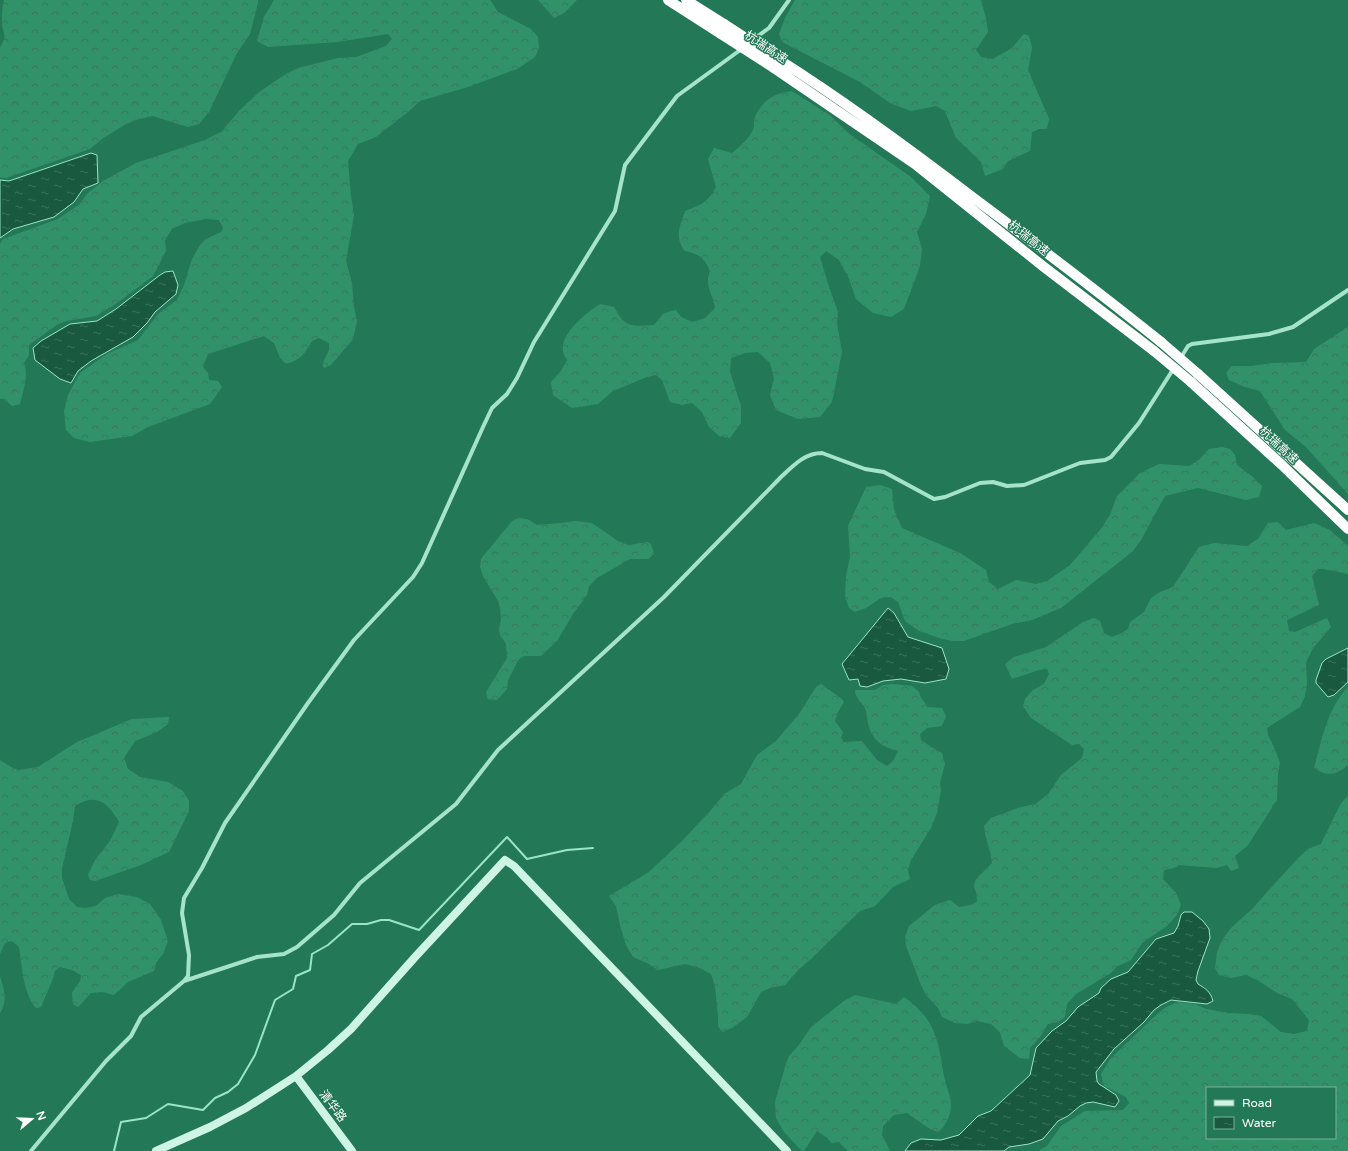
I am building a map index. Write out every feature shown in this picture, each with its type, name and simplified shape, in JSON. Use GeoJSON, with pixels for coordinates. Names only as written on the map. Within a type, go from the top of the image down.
{"type":"FeatureCollection","features":[{"type":"Feature","properties":{"kind":"highway","name":"杭瑞高速"},"geometry":{"type":"LineString","coordinates":[[668,0],[722,29],[776,63],[915,164],[1044,267],[1154,351],[1191,382],[1282,465],[1348,529]]}},
{"type":"Feature","properties":{"kind":"highway","name":"杭瑞高速"},"geometry":{"type":"LineString","coordinates":[[686,0],[722,29]]}},
{"type":"Feature","properties":{"kind":"highway","name":"杭瑞高速"},"geometry":{"type":"LineString","coordinates":[[776,63],[802,74],[902,143],[1092,286],[1198,374],[1348,510]]}},
{"type":"Feature","properties":{"kind":"street"},"geometry":{"type":"LineString","coordinates":[[31,1151],[106,1060],[131,1036],[141,1017],[188,976],[189,955],[182,913],[184,898],[202,868],[225,823],[308,703],[354,640],[413,577],[422,563],[492,408],[507,394],[517,378],[534,342],[616,211],[625,166],[677,96],[769,28],[789,0]]}},
{"type":"Feature","properties":{"kind":"street"},"geometry":{"type":"LineString","coordinates":[[184,981],[257,957],[284,954],[297,947],[334,915],[360,883],[456,804],[498,750],[664,597],[782,476],[802,458],[816,453],[822,453],[865,469],[884,472],[934,499],[945,497],[980,483],[993,482],[1007,486],[1024,485],[1080,463],[1105,460],[1111,457],[1139,423],[1188,346],[1198,343],[1269,334],[1294,327],[1348,290]]}},
{"type":"Feature","properties":{"kind":"street"},"geometry":{"type":"LineString","coordinates":[[156,1151],[210,1127],[246,1108],[296,1076],[328,1050],[351,1029],[505,860],[514,866],[787,1151]]}},
{"type":"Feature","properties":{"kind":"street","name":"清华路"},"geometry":{"type":"LineString","coordinates":[[296,1076],[352,1151]]}},
{"type":"Feature","properties":{"kind":"green space"},"geometry":{"type":"Polygon","coordinates":[[[4,0],[258,0],[258,3],[250,34],[236,55],[209,112],[199,124],[188,127],[153,116],[139,119],[126,124],[102,139],[90,149],[6,178],[0,177],[0,47],[4,37],[2,8],[4,0]]]}},
{"type":"Feature","properties":{"kind":"green space"},"geometry":{"type":"Polygon","coordinates":[[[274,0],[490,0],[498,12],[531,29],[538,37],[539,48],[535,57],[517,69],[468,87],[420,101],[376,137],[358,144],[348,161],[354,215],[346,261],[352,283],[357,321],[353,339],[331,365],[324,368],[322,365],[329,350],[329,343],[319,338],[312,341],[307,350],[299,358],[286,364],[280,358],[274,343],[264,336],[208,354],[203,367],[208,373],[209,380],[218,381],[222,387],[210,404],[148,427],[132,436],[90,442],[74,438],[66,430],[64,411],[68,395],[80,373],[107,354],[138,340],[158,314],[177,300],[184,285],[192,259],[200,245],[206,239],[221,232],[223,228],[219,220],[206,219],[185,223],[172,229],[165,240],[166,251],[153,276],[117,303],[96,316],[58,324],[29,345],[29,355],[24,363],[26,378],[20,404],[12,406],[4,399],[0,399],[0,244],[3,239],[58,219],[80,204],[87,194],[103,181],[136,163],[205,140],[221,132],[240,110],[258,93],[284,75],[298,68],[338,58],[356,57],[386,46],[392,39],[388,34],[337,42],[268,47],[257,41],[264,17],[274,0]]]}},
{"type":"Feature","properties":{"kind":"green space"},"geometry":{"type":"Polygon","coordinates":[[[538,0],[577,0],[564,13],[554,18],[538,0]]]}},
{"type":"Feature","properties":{"kind":"green space"},"geometry":{"type":"Polygon","coordinates":[[[795,0],[981,0],[988,32],[976,50],[981,57],[993,59],[1012,48],[1024,34],[1029,36],[1032,48],[1028,70],[1049,119],[1047,129],[1039,129],[1032,132],[1030,151],[1008,161],[1003,169],[985,176],[981,162],[956,138],[945,111],[936,106],[911,111],[890,103],[860,82],[782,42],[779,34],[785,18],[795,0]]]}},
{"type":"Feature","properties":{"kind":"green space"},"geometry":{"type":"Polygon","coordinates":[[[792,91],[831,116],[848,133],[911,177],[930,196],[926,214],[917,232],[922,249],[920,266],[904,309],[891,317],[873,313],[856,299],[849,279],[839,260],[826,251],[820,257],[838,312],[837,323],[842,352],[832,402],[820,417],[798,419],[776,410],[770,395],[774,379],[770,363],[758,352],[745,353],[731,358],[730,372],[741,406],[741,423],[730,438],[719,436],[709,427],[702,412],[692,403],[682,405],[670,402],[662,380],[656,375],[647,377],[613,391],[598,404],[572,408],[553,395],[551,382],[561,371],[567,360],[563,351],[563,344],[566,338],[570,331],[588,312],[600,304],[614,307],[626,323],[634,326],[654,325],[664,313],[676,310],[681,317],[692,322],[705,318],[715,308],[708,286],[710,271],[701,257],[685,251],[682,246],[679,236],[681,222],[685,211],[704,202],[716,187],[708,159],[714,148],[732,153],[751,133],[754,128],[755,117],[761,106],[774,96],[792,91]]]}},
{"type":"Feature","properties":{"kind":"green space"},"geometry":{"type":"Polygon","coordinates":[[[1348,327],[1348,494],[1306,447],[1285,430],[1260,391],[1245,387],[1229,380],[1226,373],[1232,366],[1306,362],[1314,349],[1348,327]]]}},
{"type":"Feature","properties":{"kind":"green space"},"geometry":{"type":"Polygon","coordinates":[[[1222,447],[1230,449],[1235,455],[1237,465],[1262,486],[1259,497],[1246,500],[1198,488],[1165,496],[1141,540],[1133,551],[1061,608],[1032,620],[1012,624],[964,641],[953,641],[919,631],[905,621],[898,602],[891,597],[881,598],[866,608],[855,612],[849,608],[845,597],[846,576],[850,556],[848,526],[866,487],[880,485],[892,489],[894,510],[902,528],[960,553],[986,570],[989,582],[998,589],[1016,580],[1036,584],[1047,581],[1070,565],[1100,530],[1110,515],[1117,496],[1140,473],[1159,464],[1189,466],[1200,459],[1209,449],[1222,447]]]}},
{"type":"Feature","properties":{"kind":"green space"},"geometry":{"type":"Polygon","coordinates":[[[518,518],[527,519],[537,525],[575,521],[592,523],[618,541],[629,545],[648,542],[651,544],[654,554],[648,559],[630,559],[597,578],[589,586],[587,595],[573,614],[557,641],[541,656],[524,656],[519,659],[508,680],[507,689],[497,700],[488,699],[486,692],[507,658],[506,644],[500,635],[499,629],[501,620],[500,608],[498,601],[483,576],[480,567],[481,559],[512,521],[518,518]]]}},
{"type":"Feature","properties":{"kind":"green space"},"geometry":{"type":"Polygon","coordinates":[[[1278,522],[1286,530],[1314,523],[1330,530],[1348,546],[1348,574],[1318,569],[1312,576],[1319,605],[1287,620],[1289,631],[1295,632],[1327,618],[1331,627],[1313,648],[1306,662],[1307,684],[1305,696],[1300,707],[1267,728],[1268,735],[1280,763],[1277,800],[1248,845],[1235,856],[1239,868],[1231,871],[1227,865],[1216,868],[1179,865],[1174,868],[1164,870],[1163,879],[1176,893],[1181,905],[1177,915],[1167,926],[1142,943],[1131,960],[1116,967],[1111,973],[1076,994],[1067,1004],[1065,1017],[1058,1022],[1048,1024],[1040,1037],[1030,1048],[1029,1059],[1020,1058],[1004,1046],[1000,1032],[991,1024],[977,1021],[967,1024],[955,1023],[942,1017],[938,1008],[926,995],[906,946],[905,937],[909,926],[935,905],[950,900],[959,907],[971,905],[977,902],[974,887],[975,881],[992,863],[984,826],[991,818],[1021,807],[1035,804],[1042,799],[1048,794],[1061,775],[1082,758],[1084,749],[1079,744],[1072,745],[1031,718],[1023,706],[1025,699],[1033,690],[1044,684],[1049,674],[1047,669],[1039,670],[1012,679],[1005,664],[1014,657],[1046,647],[1083,622],[1094,618],[1100,621],[1104,633],[1112,637],[1122,633],[1128,629],[1130,622],[1144,612],[1151,598],[1160,592],[1173,587],[1199,547],[1214,543],[1247,546],[1258,539],[1268,523],[1278,522]]]}},
{"type":"Feature","properties":{"kind":"green space"},"geometry":{"type":"Polygon","coordinates":[[[821,684],[844,702],[835,721],[843,732],[841,738],[844,742],[862,741],[877,760],[887,766],[893,761],[897,751],[882,745],[875,739],[868,724],[865,708],[857,698],[855,690],[875,690],[883,685],[892,684],[912,686],[919,692],[921,698],[928,707],[942,708],[946,716],[942,726],[927,728],[920,734],[921,740],[942,753],[945,764],[940,783],[941,790],[937,813],[931,828],[911,860],[908,870],[910,879],[893,887],[875,906],[860,911],[799,969],[785,985],[770,988],[761,992],[747,1017],[732,1028],[722,1032],[718,1026],[715,986],[711,974],[700,968],[685,964],[658,970],[633,957],[626,945],[616,906],[609,896],[649,872],[683,840],[724,794],[741,784],[757,755],[776,741],[799,714],[816,687],[821,684]]]}},
{"type":"Feature","properties":{"kind":"green space"},"geometry":{"type":"Polygon","coordinates":[[[1348,687],[1348,765],[1336,773],[1323,773],[1314,768],[1326,725],[1335,705],[1348,687]]]}},
{"type":"Feature","properties":{"kind":"green space"},"geometry":{"type":"Polygon","coordinates":[[[169,717],[168,724],[157,732],[135,741],[124,758],[128,769],[140,777],[168,782],[183,791],[189,801],[189,811],[169,852],[141,865],[95,881],[90,880],[88,875],[95,860],[110,841],[119,822],[106,805],[96,800],[90,800],[75,806],[62,868],[62,878],[69,899],[77,907],[85,908],[96,906],[105,898],[118,894],[137,897],[150,904],[161,920],[168,941],[163,954],[156,963],[154,971],[128,982],[114,995],[102,992],[91,993],[78,1007],[73,1004],[72,993],[80,981],[81,975],[72,970],[60,967],[55,971],[41,1007],[36,1008],[28,995],[22,971],[19,947],[12,941],[5,943],[0,954],[0,760],[19,770],[38,767],[77,742],[132,719],[169,717]]]}},
{"type":"Feature","properties":{"kind":"green space"},"geometry":{"type":"Polygon","coordinates":[[[1348,795],[1348,1151],[1038,1151],[1047,1146],[1061,1126],[1085,1111],[1123,1110],[1129,1103],[1126,1097],[1104,1086],[1101,1074],[1111,1058],[1166,1007],[1178,1002],[1195,1004],[1206,1009],[1228,1013],[1261,1016],[1281,1032],[1294,1034],[1307,1031],[1309,1020],[1292,999],[1277,993],[1259,981],[1246,975],[1231,978],[1219,975],[1215,968],[1217,952],[1222,940],[1231,928],[1252,909],[1298,858],[1308,849],[1321,844],[1340,805],[1348,795]]]}},
{"type":"Feature","properties":{"kind":"green space"},"geometry":{"type":"Polygon","coordinates":[[[0,976],[5,1000],[0,1013],[0,976]]]}},
{"type":"Feature","properties":{"kind":"green space"},"geometry":{"type":"Polygon","coordinates":[[[855,995],[896,1004],[904,997],[925,1016],[938,1044],[945,1081],[951,1102],[949,1116],[946,1123],[938,1132],[930,1129],[907,1113],[894,1115],[883,1126],[882,1135],[890,1151],[848,1151],[839,1142],[832,1143],[817,1131],[804,1151],[802,1151],[784,1132],[776,1118],[775,1102],[785,1067],[789,1056],[799,1045],[811,1027],[844,1001],[855,995]]]}},
{"type":"Feature","properties":{"kind":"water"},"geometry":{"type":"Polygon","coordinates":[[[91,153],[97,155],[98,183],[83,189],[74,202],[54,217],[13,229],[0,238],[0,180],[9,181],[91,153]]]}},
{"type":"Feature","properties":{"kind":"water"},"geometry":{"type":"Polygon","coordinates":[[[173,271],[178,285],[176,294],[155,312],[147,323],[133,337],[91,361],[78,371],[71,383],[60,379],[35,360],[33,348],[41,341],[70,324],[97,321],[116,309],[160,275],[165,272],[173,271]]]}},
{"type":"Feature","properties":{"kind":"water"},"geometry":{"type":"Polygon","coordinates":[[[888,608],[894,613],[908,637],[942,648],[949,669],[946,679],[925,683],[901,679],[883,681],[867,687],[860,686],[858,679],[849,680],[842,664],[888,608]]]}},
{"type":"Feature","properties":{"kind":"water"},"geometry":{"type":"Polygon","coordinates":[[[1348,648],[1348,682],[1334,695],[1328,697],[1316,683],[1322,663],[1326,659],[1348,648]]]}},
{"type":"Feature","properties":{"kind":"water"},"geometry":{"type":"Polygon","coordinates":[[[1184,912],[1192,912],[1203,921],[1209,929],[1210,938],[1196,980],[1198,984],[1209,993],[1213,1001],[1207,1004],[1171,1000],[1154,1010],[1144,1022],[1114,1049],[1096,1072],[1097,1081],[1099,1084],[1116,1095],[1119,1101],[1115,1107],[1093,1102],[1086,1103],[1068,1116],[1058,1121],[1043,1139],[1029,1144],[1009,1147],[1004,1151],[905,1151],[911,1143],[921,1139],[941,1140],[959,1135],[978,1116],[991,1111],[1030,1075],[1036,1048],[1052,1031],[1066,1021],[1078,1007],[1099,993],[1101,988],[1111,979],[1128,972],[1156,939],[1174,933],[1181,915],[1184,912]]]}},
{"type":"Feature","properties":{"kind":"waterway"},"geometry":{"type":"LineString","coordinates":[[114,1151],[121,1122],[146,1118],[168,1104],[203,1110],[215,1098],[228,1092],[238,1084],[255,1055],[275,1000],[293,989],[296,976],[310,970],[312,954],[328,945],[352,924],[367,924],[381,920],[389,920],[419,930],[507,837],[527,859],[567,850],[593,848]]}}]}
